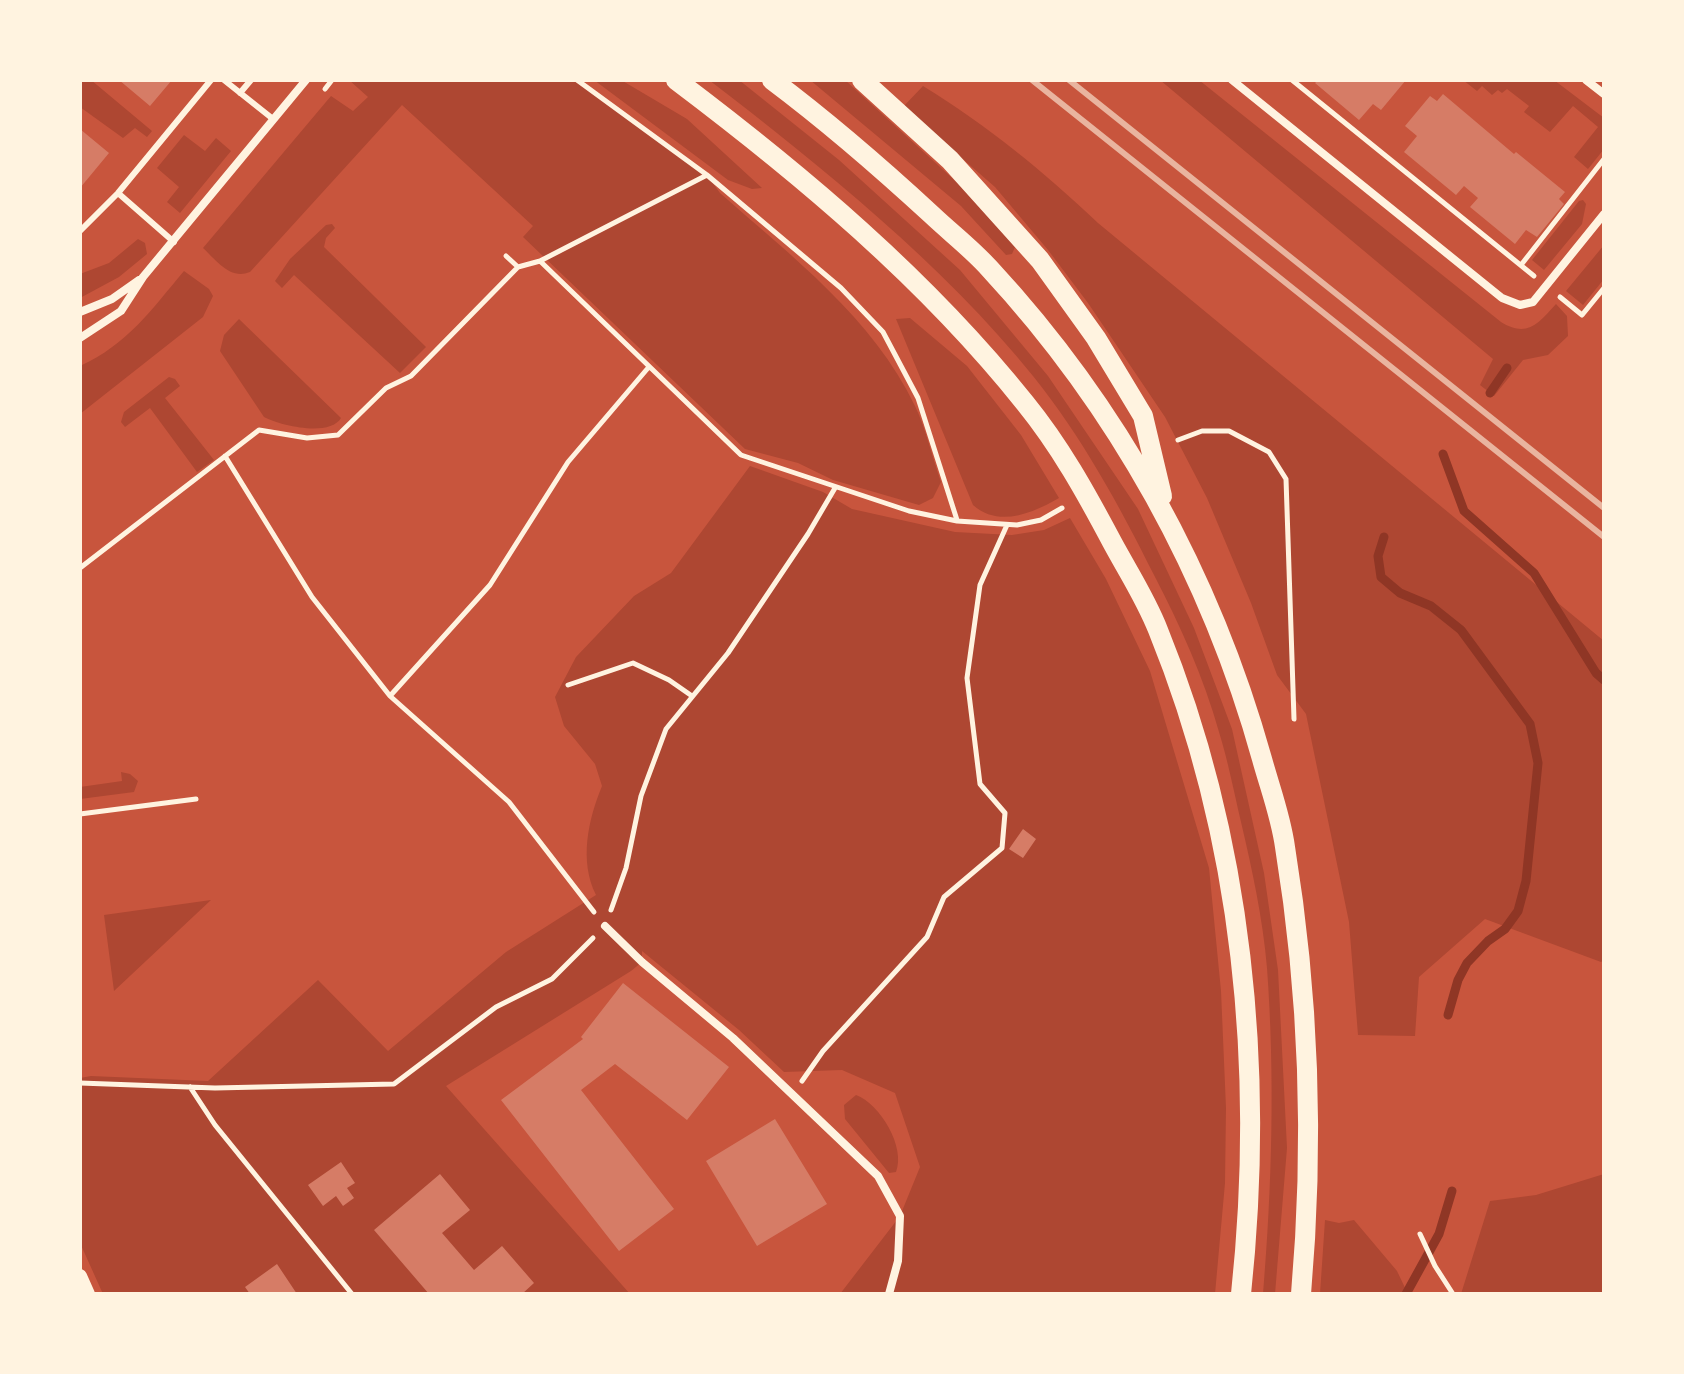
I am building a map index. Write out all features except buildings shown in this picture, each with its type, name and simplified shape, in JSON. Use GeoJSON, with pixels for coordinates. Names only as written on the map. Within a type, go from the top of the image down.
{"type":"FeatureCollection","features":[{"type":"Feature","properties":{"kind":"main road"},"geometry":{"type":"LineString","coordinates":[[676,80],[835,208],[955,323],[1025,403],[1072,467],[1157,627],[1194,729],[1225,846],[1237,921],[1249,1074],[1246,1252],[1241,1294]]}},
{"type":"Feature","properties":{"kind":"main road"},"geometry":{"type":"LineString","coordinates":[[772,80],[889,176],[988,266],[1071,365],[1123,440],[1167,519],[1210,608],[1246,703],[1285,844],[1304,1005],[1308,1146],[1301,1294]]}},
{"type":"Feature","properties":{"kind":"main road"},"geometry":{"type":"LineString","coordinates":[[862,80],[960,171],[1040,260],[1096,338],[1143,416],[1167,519]]}},
{"type":"Feature","properties":{"kind":"street"},"geometry":{"type":"LineString","coordinates":[[80,338],[121,311],[143,277],[306,80]]}},
{"type":"Feature","properties":{"kind":"street"},"geometry":{"type":"LineString","coordinates":[[1232,80],[1502,298],[1520,305],[1533,302],[1604,214]]}},
{"type":"Feature","properties":{"kind":"street"},"geometry":{"type":"LineString","coordinates":[[1586,80],[1604,94]]}},
{"type":"Feature","properties":{"kind":"street"},"geometry":{"type":"LineString","coordinates":[[80,312],[112,299],[143,277]]}},
{"type":"Feature","properties":{"kind":"street"},"geometry":{"type":"LineString","coordinates":[[605,926],[642,962],[733,1038],[878,1176],[900,1216],[898,1261],[889,1294]]}},
{"type":"Feature","properties":{"kind":"street"},"geometry":{"type":"LineString","coordinates":[[80,1278],[88,1294]]}},
{"type":"Feature","properties":{"kind":"lane"},"geometry":{"type":"LineString","coordinates":[[80,231],[118,193],[211,80]]}},
{"type":"Feature","properties":{"kind":"lane"},"geometry":{"type":"LineString","coordinates":[[224,80],[273,119]]}},
{"type":"Feature","properties":{"kind":"lane"},"geometry":{"type":"LineString","coordinates":[[240,93],[251,80]]}},
{"type":"Feature","properties":{"kind":"lane"},"geometry":{"type":"LineString","coordinates":[[118,193],[174,242]]}},
{"type":"Feature","properties":{"kind":"path"},"geometry":{"type":"LineString","coordinates":[[577,80],[707,175],[841,288],[883,332],[918,398],[957,521]]}},
{"type":"Feature","properties":{"kind":"path"},"geometry":{"type":"LineString","coordinates":[[1292,80],[1582,315],[1604,288]]}},
{"type":"Feature","properties":{"kind":"path"},"geometry":{"type":"LineString","coordinates":[[1521,265],[1604,159]]}},
{"type":"Feature","properties":{"kind":"path"},"geometry":{"type":"LineString","coordinates":[[80,568],[259,430],[307,438],[338,435],[386,388],[411,376],[518,267],[540,261],[707,175]]}},
{"type":"Feature","properties":{"kind":"path"},"geometry":{"type":"LineString","coordinates":[[506,256],[518,267]]}},
{"type":"Feature","properties":{"kind":"path"},"geometry":{"type":"LineString","coordinates":[[540,261],[741,455],[909,511],[957,521],[1007,525],[1041,520],[1062,508]]}},
{"type":"Feature","properties":{"kind":"path"},"geometry":{"type":"LineString","coordinates":[[390,696],[490,585],[568,462],[648,368]]}},
{"type":"Feature","properties":{"kind":"path"},"geometry":{"type":"LineString","coordinates":[[1178,440],[1202,431],[1229,431],[1269,452],[1286,479],[1294,719]]}},
{"type":"Feature","properties":{"kind":"path"},"geometry":{"type":"LineString","coordinates":[[225,456],[312,597],[390,696],[509,802],[605,926]]}},
{"type":"Feature","properties":{"kind":"path"},"geometry":{"type":"LineString","coordinates":[[80,1083],[190,1087],[394,1084],[496,1007],[552,979],[605,926],[626,868],[641,796],[666,729],[728,653],[835,488]]}},
{"type":"Feature","properties":{"kind":"path"},"geometry":{"type":"LineString","coordinates":[[792,1094],[823,1051],[927,937],[944,897],[1002,848],[1005,813],[980,784],[967,678],[980,585],[1007,525]]}},
{"type":"Feature","properties":{"kind":"path"},"geometry":{"type":"LineString","coordinates":[[568,685],[633,663],[669,680],[692,696]]}},
{"type":"Feature","properties":{"kind":"path"},"geometry":{"type":"LineString","coordinates":[[80,814],[196,799]]}},
{"type":"Feature","properties":{"kind":"path"},"geometry":{"type":"LineString","coordinates":[[190,1087],[215,1125],[352,1294]]}},
{"type":"Feature","properties":{"kind":"path"},"geometry":{"type":"LineString","coordinates":[[1420,1234],[1453,1294]]}},
{"type":"Feature","properties":{"kind":"shaded area"},"geometry":{"type":"Polygon","coordinates":[[[80,80],[91,80],[152,131],[147,137],[135,128],[123,138],[80,107],[80,80]]]}},
{"type":"Feature","properties":{"kind":"shaded area"},"geometry":{"type":"Polygon","coordinates":[[[349,80],[573,80],[707,175],[720,193],[828,290],[877,344],[915,406],[922,424],[941,482],[933,498],[919,505],[833,480],[798,463],[745,449],[523,237],[533,226],[402,105],[250,272],[236,273],[224,268],[203,248],[331,96],[353,111],[368,97],[349,80]]]}},
{"type":"Feature","properties":{"kind":"shaded area"},"geometry":{"type":"Polygon","coordinates":[[[594,80],[621,80],[687,119],[762,188],[752,189],[728,180],[594,80]]]}},
{"type":"Feature","properties":{"kind":"shaded area"},"geometry":{"type":"Polygon","coordinates":[[[709,80],[739,80],[839,160],[960,270],[1048,376],[1138,509],[1194,628],[1232,729],[1264,873],[1278,970],[1287,1148],[1275,1294],[1263,1294],[1269,1213],[1272,1090],[1263,931],[1222,743],[1199,672],[1173,613],[1084,447],[1051,399],[998,335],[961,295],[880,219],[709,80]]]}},
{"type":"Feature","properties":{"kind":"shaded area"},"geometry":{"type":"Polygon","coordinates":[[[810,80],[845,80],[964,189],[1015,247],[1012,254],[1006,255],[961,206],[810,80]]]}},
{"type":"Feature","properties":{"kind":"shaded area"},"geometry":{"type":"Polygon","coordinates":[[[1160,80],[1199,80],[1501,322],[1525,329],[1538,323],[1556,304],[1567,316],[1568,336],[1548,355],[1523,360],[1494,396],[1480,385],[1493,359],[1160,80]]]}},
{"type":"Feature","properties":{"kind":"shaded area"},"geometry":{"type":"Polygon","coordinates":[[[1463,80],[1554,80],[1604,118],[1604,149],[1588,169],[1574,157],[1598,127],[1573,106],[1550,132],[1524,112],[1529,106],[1507,89],[1502,93],[1498,90],[1492,95],[1482,86],[1477,91],[1463,80]]]}},
{"type":"Feature","properties":{"kind":"shaded area"},"geometry":{"type":"Polygon","coordinates":[[[923,86],[1036,167],[1098,223],[1604,641],[1604,960],[1601,962],[1485,919],[1419,977],[1415,1036],[1358,1035],[1349,922],[1306,714],[1277,675],[1207,498],[1165,417],[1048,250],[995,187],[903,107],[923,86]]]}},
{"type":"Feature","properties":{"kind":"shaded area"},"geometry":{"type":"Polygon","coordinates":[[[184,135],[205,151],[216,138],[231,151],[180,213],[167,202],[179,187],[157,168],[184,135]]]}},
{"type":"Feature","properties":{"kind":"shaded area"},"geometry":{"type":"Polygon","coordinates":[[[1583,200],[1586,204],[1582,224],[1544,270],[1532,260],[1579,201],[1583,200]]]}},
{"type":"Feature","properties":{"kind":"shaded area"},"geometry":{"type":"Polygon","coordinates":[[[332,224],[335,228],[326,238],[324,247],[426,347],[400,373],[294,275],[282,288],[275,281],[290,259],[326,225],[332,224]]]}},
{"type":"Feature","properties":{"kind":"shaded area"},"geometry":{"type":"Polygon","coordinates":[[[138,239],[145,243],[147,254],[119,277],[80,298],[80,274],[109,263],[138,239]]]}},
{"type":"Feature","properties":{"kind":"shaded area"},"geometry":{"type":"Polygon","coordinates":[[[1604,245],[1604,279],[1583,305],[1566,291],[1604,245]]]}},
{"type":"Feature","properties":{"kind":"shaded area"},"geometry":{"type":"Polygon","coordinates":[[[184,271],[209,289],[213,296],[203,317],[80,414],[80,366],[125,337],[184,271]]]}},
{"type":"Feature","properties":{"kind":"shaded area"},"geometry":{"type":"Polygon","coordinates":[[[910,318],[967,366],[1021,435],[1059,498],[1027,513],[1005,517],[983,512],[973,505],[896,319],[910,318]]]}},
{"type":"Feature","properties":{"kind":"shaded area"},"geometry":{"type":"Polygon","coordinates":[[[239,319],[341,418],[335,424],[305,428],[264,417],[220,351],[224,335],[239,319]]]}},
{"type":"Feature","properties":{"kind":"shaded area"},"geometry":{"type":"Polygon","coordinates":[[[169,377],[180,386],[165,398],[214,460],[197,472],[150,408],[125,427],[121,422],[124,412],[169,377]]]}},
{"type":"Feature","properties":{"kind":"shaded area"},"geometry":{"type":"Polygon","coordinates":[[[750,466],[823,492],[852,509],[955,532],[1012,535],[1044,530],[1070,518],[1106,579],[1150,671],[1209,868],[1221,991],[1226,1108],[1225,1183],[1215,1294],[840,1294],[900,1216],[920,1167],[895,1093],[842,1070],[784,1072],[739,1030],[642,951],[642,962],[631,971],[446,1086],[630,1294],[103,1294],[80,1243],[80,1078],[208,1081],[318,980],[388,1051],[506,952],[596,895],[588,868],[587,840],[602,786],[595,764],[564,726],[555,697],[576,657],[634,596],[671,573],[750,466]]]}},
{"type":"Feature","properties":{"kind":"shaded area"},"geometry":{"type":"Polygon","coordinates":[[[121,772],[130,774],[138,781],[134,792],[80,799],[80,787],[122,781],[121,772]]]}},
{"type":"Feature","properties":{"kind":"shaded area"},"geometry":{"type":"Polygon","coordinates":[[[211,900],[114,991],[104,915],[211,900]]]}},
{"type":"Feature","properties":{"kind":"shaded area"},"geometry":{"type":"Polygon","coordinates":[[[856,1095],[874,1107],[889,1128],[897,1151],[896,1172],[889,1173],[845,1119],[844,1105],[856,1095]]]}},
{"type":"Feature","properties":{"kind":"shaded area"},"geometry":{"type":"Polygon","coordinates":[[[1604,1174],[1604,1294],[1461,1294],[1490,1201],[1536,1195],[1604,1174]]]}},
{"type":"Feature","properties":{"kind":"shaded area"},"geometry":{"type":"Polygon","coordinates":[[[1325,1220],[1339,1223],[1354,1220],[1397,1271],[1408,1294],[1320,1294],[1325,1220]]]}},
{"type":"Feature","properties":{"kind":"waterway"},"geometry":{"type":"LineString","coordinates":[[1490,393],[1507,368]]}},
{"type":"Feature","properties":{"kind":"waterway"},"geometry":{"type":"LineString","coordinates":[[1443,454],[1464,511],[1534,573],[1596,673],[1604,680]]}},
{"type":"Feature","properties":{"kind":"waterway"},"geometry":{"type":"LineString","coordinates":[[1384,537],[1378,556],[1381,577],[1400,593],[1431,606],[1461,630],[1530,724],[1538,763],[1526,881],[1518,911],[1505,929],[1467,963],[1458,980],[1448,1015]]}},
{"type":"Feature","properties":{"kind":"waterway"},"geometry":{"type":"LineString","coordinates":[[1406,1294],[1439,1234],[1452,1191]]}},
{"type":"Feature","properties":{"kind":"railway"},"geometry":{"type":"LineString","coordinates":[[1032,80],[1604,537]]}},
{"type":"Feature","properties":{"kind":"railway"},"geometry":{"type":"LineString","coordinates":[[1069,80],[1604,508]]}}]}
